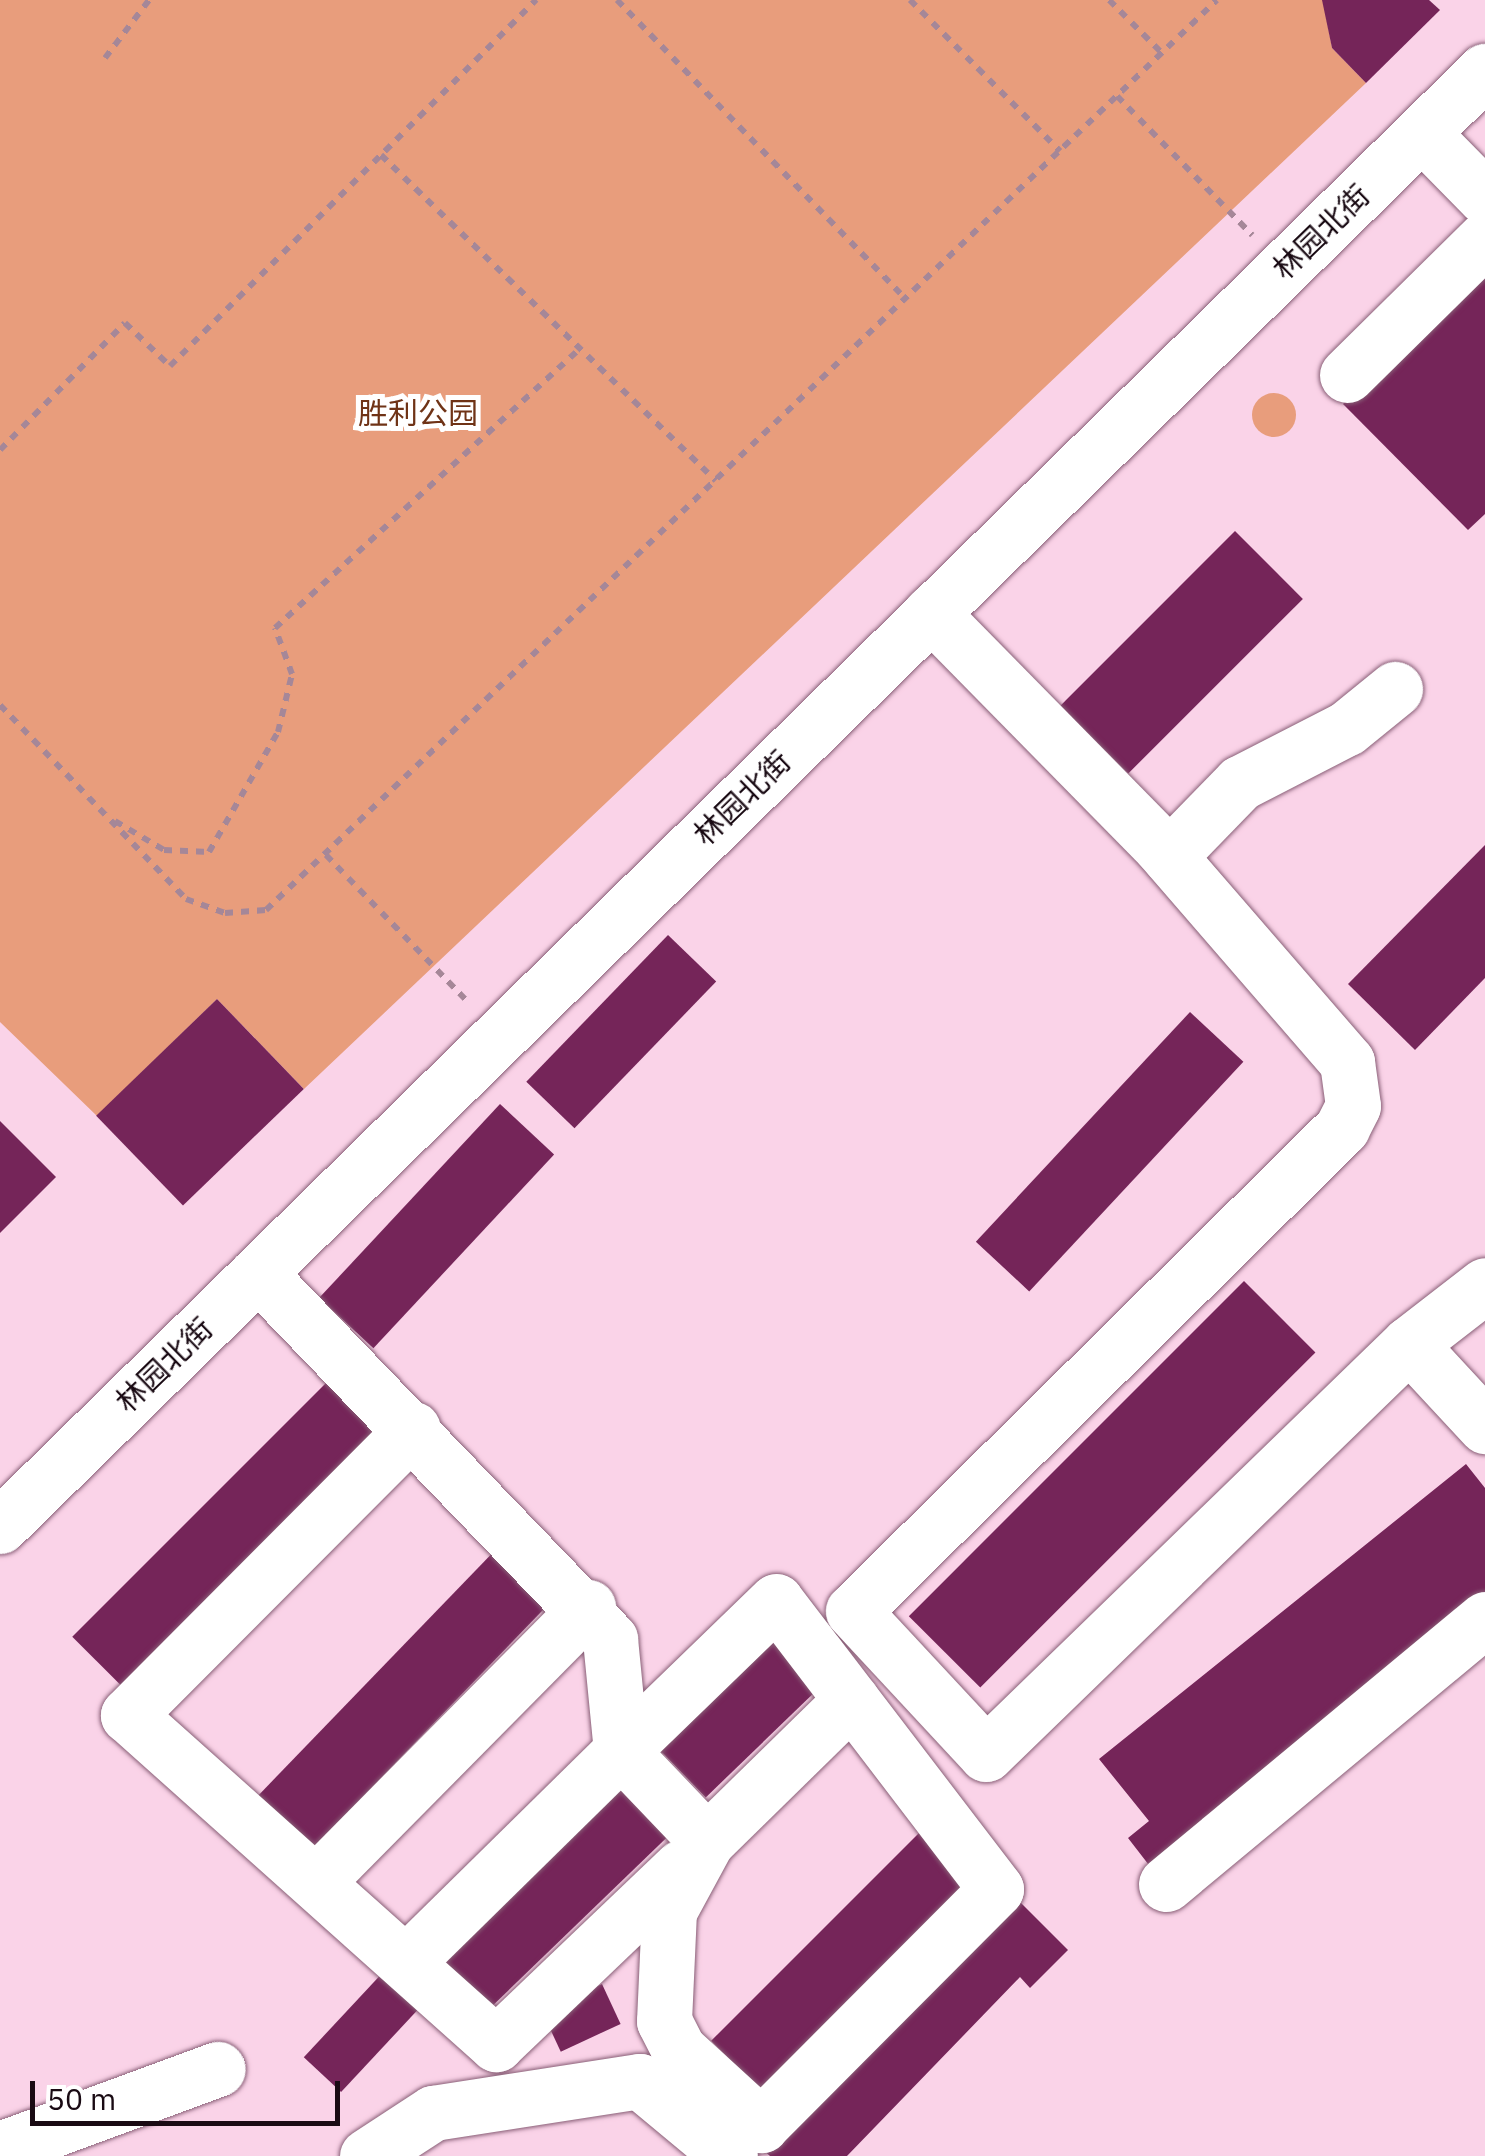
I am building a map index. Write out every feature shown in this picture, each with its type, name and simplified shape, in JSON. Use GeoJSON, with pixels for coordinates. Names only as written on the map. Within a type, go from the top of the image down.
{"type":"FeatureCollection","features":[{"type":"Feature","properties":{"kind":"street","name":"林园北街"},"geometry":{"type":"LineString","coordinates":[[0,1526],[1485,71]]}},
{"type":"Feature","properties":{"kind":"street"},"geometry":{"type":"LineString","coordinates":[[1432,123],[1485,148]]}},
{"type":"Feature","properties":{"kind":"street"},"geometry":{"type":"LineString","coordinates":[[1432,123],[1485,197]]}},
{"type":"Feature","properties":{"kind":"street"},"geometry":{"type":"LineString","coordinates":[[1346,376],[1485,239]]}},
{"type":"Feature","properties":{"kind":"street"},"geometry":{"type":"LineString","coordinates":[[931,614],[1169,856],[1347,1062],[1353,1106],[1342,1128],[853,1612],[986,1754],[1409,1344],[1485,1286]]}},
{"type":"Feature","properties":{"kind":"street"},"geometry":{"type":"LineString","coordinates":[[1169,856],[1240,783],[1346,728],[1395,688]]}},
{"type":"Feature","properties":{"kind":"street"},"geometry":{"type":"LineString","coordinates":[[258,1273],[588,1608],[618,1670],[621,1751],[699,1850]]}},
{"type":"Feature","properties":{"kind":"street"},"geometry":{"type":"LineString","coordinates":[[1409,1344],[1485,1426]]}},
{"type":"Feature","properties":{"kind":"street"},"geometry":{"type":"LineString","coordinates":[[413,1429],[128,1715],[496,2044],[851,1700]]}},
{"type":"Feature","properties":{"kind":"street"},"geometry":{"type":"LineString","coordinates":[[406,1962],[776,1600],[996,1890],[761,2125],[678,2049],[664,2021],[661,1952],[699,1850]]}},
{"type":"Feature","properties":{"kind":"street"},"geometry":{"type":"LineString","coordinates":[[316,1882],[588,1608]]}},
{"type":"Feature","properties":{"kind":"street"},"geometry":{"type":"LineString","coordinates":[[1166,1884],[1485,1619]]}},
{"type":"Feature","properties":{"kind":"street"},"geometry":{"type":"LineString","coordinates":[[0,2149],[218,2068]]}},
{"type":"Feature","properties":{"kind":"street"},"geometry":{"type":"LineString","coordinates":[[367,2156],[433,2113],[640,2081],[730,2156]]}},
{"type":"Feature","properties":{"kind":"path"},"geometry":{"type":"LineString","coordinates":[[105,58],[148,0]]}},
{"type":"Feature","properties":{"kind":"path"},"geometry":{"type":"LineString","coordinates":[[0,450],[126,324],[170,366],[536,0]]}},
{"type":"Feature","properties":{"kind":"path"},"geometry":{"type":"LineString","coordinates":[[616,0],[906,299]]}},
{"type":"Feature","properties":{"kind":"path"},"geometry":{"type":"LineString","coordinates":[[910,0],[1060,151]]}},
{"type":"Feature","properties":{"kind":"path"},"geometry":{"type":"LineString","coordinates":[[1109,0],[1162,52]]}},
{"type":"Feature","properties":{"kind":"path"},"geometry":{"type":"LineString","coordinates":[[0,705],[186,899],[225,913],[266,910],[1217,0]]}},
{"type":"Feature","properties":{"kind":"path"},"geometry":{"type":"LineString","coordinates":[[1117,96],[1284,268]]}},
{"type":"Feature","properties":{"kind":"path"},"geometry":{"type":"LineString","coordinates":[[381,155],[716,481]]}},
{"type":"Feature","properties":{"kind":"path"},"geometry":{"type":"LineString","coordinates":[[106,815],[164,850],[208,852],[278,732],[292,674],[275,628],[580,349]]}},
{"type":"Feature","properties":{"kind":"path"},"geometry":{"type":"LineString","coordinates":[[326,854],[500,1036]]}},
{"type":"Feature","properties":{"kind":"green space","name":"胜利公园"},"geometry":{"type":"Polygon","coordinates":[[[0,0],[1323,0],[1332,48],[1366,83],[304,1089],[217,999],[97,1116],[0,1022],[0,0]]]}},
{"type":"Feature","properties":{"kind":"green space"},"geometry":{"type":"Polygon","coordinates":[[[1274,393],[1290,399],[1296,415],[1290,431],[1274,437],[1258,431],[1252,415],[1258,399],[1274,393]]]}},
{"type":"Feature","properties":{"kind":"building"},"geometry":{"type":"Polygon","coordinates":[[[1322,0],[1429,0],[1440,10],[1366,83],[1332,48],[1322,0]]]}},
{"type":"Feature","properties":{"kind":"building"},"geometry":{"type":"Polygon","coordinates":[[[1485,263],[1485,514],[1468,530],[1343,404],[1485,263]]]}},
{"type":"Feature","properties":{"kind":"building"},"geometry":{"type":"Polygon","coordinates":[[[1235,531],[1303,599],[1128,774],[1060,706],[1235,531]]]}},
{"type":"Feature","properties":{"kind":"building"},"geometry":{"type":"Polygon","coordinates":[[[1485,845],[1485,978],[1415,1050],[1348,984],[1485,845]]]}},
{"type":"Feature","properties":{"kind":"building"},"geometry":{"type":"Polygon","coordinates":[[[668,935],[716,982],[574,1128],[526,1082],[668,935]]]}},
{"type":"Feature","properties":{"kind":"building"},"geometry":{"type":"Polygon","coordinates":[[[217,999],[304,1089],[183,1206],[96,1116],[217,999]]]}},
{"type":"Feature","properties":{"kind":"building"},"geometry":{"type":"Polygon","coordinates":[[[1190,1012],[1243,1062],[1029,1291],[976,1242],[1190,1012]]]}},
{"type":"Feature","properties":{"kind":"building"},"geometry":{"type":"Polygon","coordinates":[[[500,1104],[554,1154],[373,1348],[319,1298],[500,1104]]]}},
{"type":"Feature","properties":{"kind":"building"},"geometry":{"type":"Polygon","coordinates":[[[0,1121],[56,1177],[0,1233],[0,1121]]]}},
{"type":"Feature","properties":{"kind":"building"},"geometry":{"type":"Polygon","coordinates":[[[1244,1281],[1315,1352],[980,1688],[909,1616],[1244,1281]]]}},
{"type":"Feature","properties":{"kind":"building"},"geometry":{"type":"Polygon","coordinates":[[[336,1373],[388,1425],[125,1689],[72,1637],[336,1373]]]}},
{"type":"Feature","properties":{"kind":"building"},"geometry":{"type":"Polygon","coordinates":[[[1466,1464],[1485,1488],[1485,1601],[1152,1869],[1128,1838],[1149,1821],[1099,1759],[1466,1464]]]}},
{"type":"Feature","properties":{"kind":"building"},"geometry":{"type":"Polygon","coordinates":[[[504,1541],[559,1594],[313,1848],[258,1796],[504,1541]]]}},
{"type":"Feature","properties":{"kind":"building"},"geometry":{"type":"Polygon","coordinates":[[[773,1631],[824,1684],[706,1797],[655,1745],[773,1631]]]}},
{"type":"Feature","properties":{"kind":"building"},"geometry":{"type":"Polygon","coordinates":[[[625,1775],[676,1828],[489,2010],[437,1956],[625,1775]]]}},
{"type":"Feature","properties":{"kind":"building"},"geometry":{"type":"Polygon","coordinates":[[[924,1828],[976,1880],[763,2093],[711,2041],[924,1828]]]}},
{"type":"Feature","properties":{"kind":"building"},"geometry":{"type":"Polygon","coordinates":[[[1014,1896],[1068,1950],[1030,1988],[1020,1977],[847,2156],[770,2156],[761,2148],[1014,1896]]]}},
{"type":"Feature","properties":{"kind":"building"},"geometry":{"type":"Polygon","coordinates":[[[387,1968],[424,2003],[341,2092],[304,2057],[387,1968]]]}},
{"type":"Feature","properties":{"kind":"building"},"geometry":{"type":"Polygon","coordinates":[[[602,1984],[621,2024],[561,2052],[542,2012],[602,1984]]]}}]}
